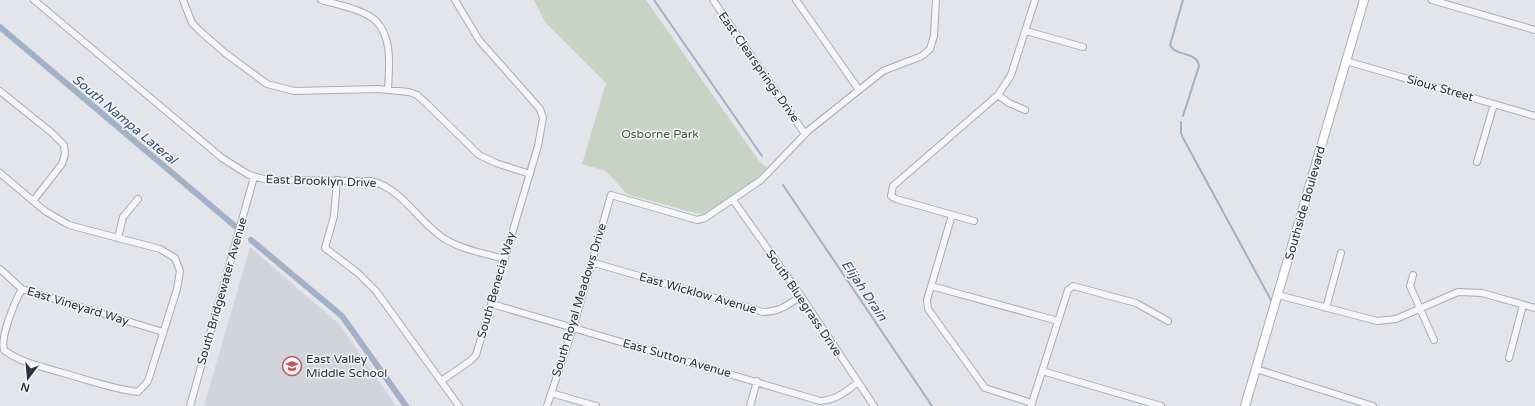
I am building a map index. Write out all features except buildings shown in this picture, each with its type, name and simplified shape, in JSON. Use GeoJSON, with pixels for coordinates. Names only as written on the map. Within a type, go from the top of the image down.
{"type":"FeatureCollection","features":[{"type":"Feature","properties":{"kind":"main road","name":"Southside Boulevard"},"geometry":{"type":"LineString","coordinates":[[1245,406],[1364,0]]}},
{"type":"Feature","properties":{"kind":"street","name":"East Brooklyn Drive"},"geometry":{"type":"LineString","coordinates":[[34,0],[238,170],[254,177],[268,180],[337,180],[371,181],[382,183],[405,202],[434,231],[446,240],[503,259]]}},
{"type":"Feature","properties":{"kind":"street"},"geometry":{"type":"LineString","coordinates":[[183,0],[192,23],[225,53],[267,84],[294,91],[388,89],[416,95],[480,155],[496,163],[530,174]]}},
{"type":"Feature","properties":{"kind":"street"},"geometry":{"type":"LineString","coordinates":[[321,0],[352,9],[376,21],[386,40],[389,60],[388,89]]}},
{"type":"Feature","properties":{"kind":"street","name":"South Benecia Way"},"geometry":{"type":"LineString","coordinates":[[441,381],[470,361],[476,355],[492,304],[503,259],[530,174],[542,128],[543,118],[540,109],[479,40],[455,0]]}},
{"type":"Feature","properties":{"kind":"street","name":"East Clearsprings Drive"},"geometry":{"type":"LineString","coordinates":[[713,0],[805,134]]}},
{"type":"Feature","properties":{"kind":"street"},"geometry":{"type":"LineString","coordinates":[[796,0],[859,90]]}},
{"type":"Feature","properties":{"kind":"street"},"geometry":{"type":"LineString","coordinates":[[733,200],[762,180],[805,134],[883,71],[922,56],[930,49],[934,36],[936,0]]}},
{"type":"Feature","properties":{"kind":"street"},"geometry":{"type":"LineString","coordinates":[[974,221],[891,196],[893,186],[998,95],[1011,75],[1035,0]]}},
{"type":"Feature","properties":{"kind":"street"},"geometry":{"type":"LineString","coordinates":[[1432,0],[1535,30]]}},
{"type":"Feature","properties":{"kind":"street"},"geometry":{"type":"LineString","coordinates":[[1026,31],[1083,47]]}},
{"type":"Feature","properties":{"kind":"street","name":"Sioux Street"},"geometry":{"type":"LineString","coordinates":[[1346,61],[1535,116]]}},
{"type":"Feature","properties":{"kind":"street"},"geometry":{"type":"LineString","coordinates":[[0,91],[52,133],[64,145],[65,154],[62,164],[33,201]]}},
{"type":"Feature","properties":{"kind":"street"},"geometry":{"type":"LineString","coordinates":[[998,95],[1009,103],[1025,110]]}},
{"type":"Feature","properties":{"kind":"street"},"geometry":{"type":"LineString","coordinates":[[1477,162],[1494,104]]}},
{"type":"Feature","properties":{"kind":"street"},"geometry":{"type":"LineString","coordinates":[[0,173],[56,219],[68,225],[160,249],[176,258],[180,271],[177,289],[148,381],[138,392],[118,390],[31,364],[10,355],[4,350],[2,341],[13,306],[22,289]]}},
{"type":"Feature","properties":{"kind":"street","name":"South Bridgewater Avenue"},"geometry":{"type":"LineString","coordinates":[[190,406],[254,177]]}},
{"type":"Feature","properties":{"kind":"street"},"geometry":{"type":"LineString","coordinates":[[337,180],[334,216],[325,248],[358,273],[376,291],[459,406]]}},
{"type":"Feature","properties":{"kind":"street","name":"South Royal Meadows Drive"},"geometry":{"type":"LineString","coordinates":[[547,406],[573,328],[611,195],[697,220],[705,218],[733,200]]}},
{"type":"Feature","properties":{"kind":"street"},"geometry":{"type":"LineString","coordinates":[[118,238],[123,217],[138,199]]}},
{"type":"Feature","properties":{"kind":"street","name":"South Bluegrass Drive"},"geometry":{"type":"LineString","coordinates":[[733,200],[801,296],[874,406]]}},
{"type":"Feature","properties":{"kind":"street"},"geometry":{"type":"LineString","coordinates":[[952,215],[927,300],[928,309],[985,388],[1032,404],[1068,290],[1073,286],[1136,303],[1168,321]]}},
{"type":"Feature","properties":{"kind":"street"},"geometry":{"type":"LineString","coordinates":[[1326,308],[1341,253]]}},
{"type":"Feature","properties":{"kind":"street","name":"East Wicklow Avenue"},"geometry":{"type":"LineString","coordinates":[[591,262],[763,312],[772,312],[782,308],[801,296]]}},
{"type":"Feature","properties":{"kind":"street","name":"East Vineyard Way"},"geometry":{"type":"LineString","coordinates":[[0,269],[22,289],[163,332]]}},
{"type":"Feature","properties":{"kind":"street"},"geometry":{"type":"LineString","coordinates":[[1413,275],[1410,286],[1434,340]]}},
{"type":"Feature","properties":{"kind":"street"},"geometry":{"type":"LineString","coordinates":[[931,286],[1058,322]]}},
{"type":"Feature","properties":{"kind":"street"},"geometry":{"type":"LineString","coordinates":[[1278,295],[1362,318],[1386,321],[1396,319],[1458,292],[1468,291],[1482,293],[1535,308]]}},
{"type":"Feature","properties":{"kind":"street","name":"East Sutton Avenue"},"geometry":{"type":"LineString","coordinates":[[492,304],[757,381],[820,401],[829,400],[844,394],[858,382]]}},
{"type":"Feature","properties":{"kind":"street"},"geometry":{"type":"LineString","coordinates":[[1509,358],[1523,305]]}},
{"type":"Feature","properties":{"kind":"street"},"geometry":{"type":"LineString","coordinates":[[1256,369],[1373,406]]}},
{"type":"Feature","properties":{"kind":"street"},"geometry":{"type":"LineString","coordinates":[[1042,371],[1161,406]]}},
{"type":"Feature","properties":{"kind":"street"},"geometry":{"type":"LineString","coordinates":[[750,406],[757,381]]}},
{"type":"Feature","properties":{"kind":"street"},"geometry":{"type":"LineString","coordinates":[[551,393],[596,406]]}},
{"type":"Feature","properties":{"kind":"shaded area","name":"East Valley Middle School"},"geometry":{"type":"Polygon","coordinates":[[[250,247],[340,325],[396,406],[204,406],[250,247]]]}},
{"type":"Feature","properties":{"kind":"green space","name":"Osborne Park"},"geometry":{"type":"Polygon","coordinates":[[[534,0],[646,0],[759,161],[767,168],[753,181],[710,211],[703,214],[627,194],[606,171],[582,164],[606,83],[545,22],[534,0]]]}},
{"type":"Feature","properties":{"kind":"waterway","name":"Elijah Drain"},"geometry":{"type":"LineString","coordinates":[[654,0],[762,156]]}},
{"type":"Feature","properties":{"kind":"waterway"},"geometry":{"type":"LineString","coordinates":[[1183,0],[1170,45],[1173,49],[1194,58],[1199,66],[1183,116]]}},
{"type":"Feature","properties":{"kind":"waterway","name":"South Nampa Lateral"},"geometry":{"type":"LineString","coordinates":[[0,27],[236,227]]}},
{"type":"Feature","properties":{"kind":"waterway"},"geometry":{"type":"LineString","coordinates":[[1181,122],[1181,133],[1183,138],[1272,302]]}},
{"type":"Feature","properties":{"kind":"waterway","name":"Elijah Drain"},"geometry":{"type":"LineString","coordinates":[[783,185],[932,406]]}},
{"type":"Feature","properties":{"kind":"waterway","name":"South Nampa Lateral"},"geometry":{"type":"LineString","coordinates":[[251,240],[342,316],[406,406]]}},
{"type":"Feature","properties":{"kind":"place","name":"East Valley Middle School"},"geometry":{"type":"Point","coordinates":[292,366]}}]}
